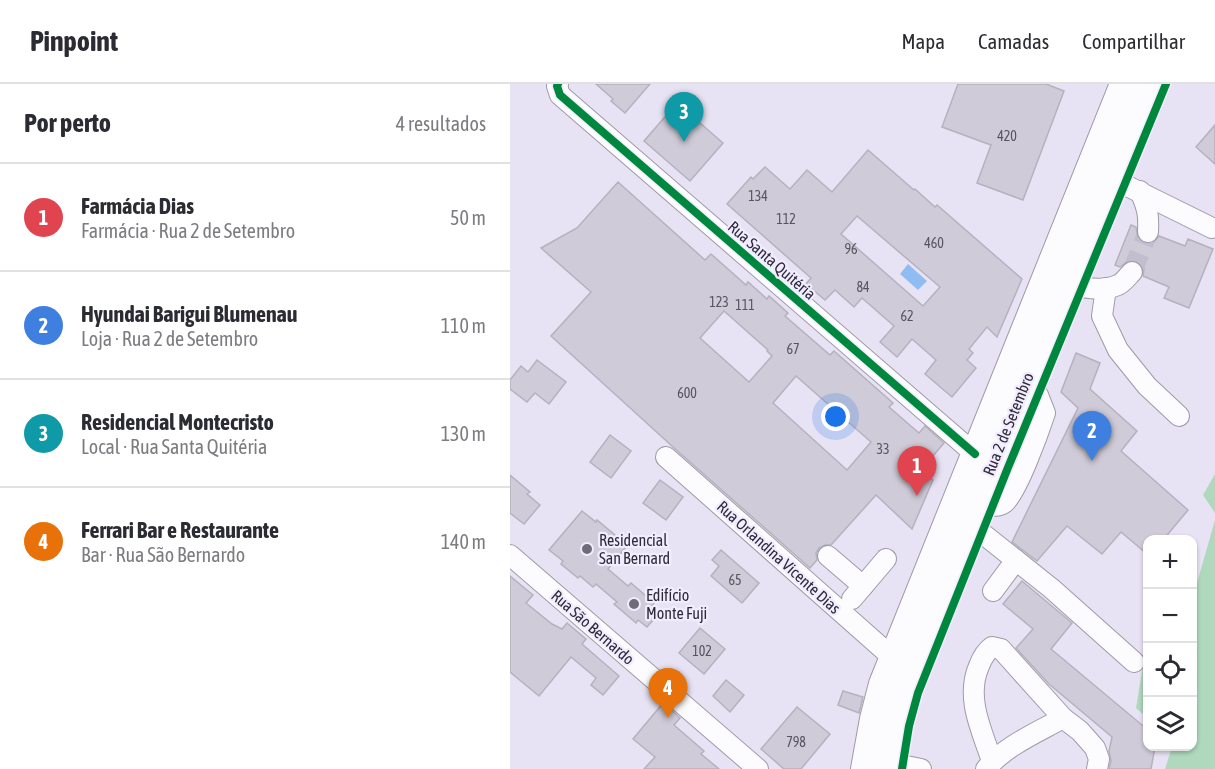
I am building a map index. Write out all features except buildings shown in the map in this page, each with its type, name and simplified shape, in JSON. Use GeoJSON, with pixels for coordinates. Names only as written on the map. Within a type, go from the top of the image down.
{"type":"FeatureCollection","features":[{"type":"Feature","properties":{"kind":"main road","name":"Rua 2 de Setembro"},"geometry":{"type":"LineString","coordinates":[[878,767],[873,718],[882,684],[1123,84]]}},
{"type":"Feature","properties":{"kind":"main road","name":"Rua 2 de Setembro"},"geometry":{"type":"LineString","coordinates":[[878,767],[901,688],[991,463],[1148,84]]}},
{"type":"Feature","properties":{"kind":"street","name":"Rua Santa Quitéria"},"geometry":{"type":"LineString","coordinates":[[558,84],[560,94],[975,454]]}},
{"type":"Feature","properties":{"kind":"street"},"geometry":{"type":"LineString","coordinates":[[1109,177],[1212,228]]}},
{"type":"Feature","properties":{"kind":"street"},"geometry":{"type":"LineString","coordinates":[[1140,191],[1148,208],[1148,232]]}},
{"type":"Feature","properties":{"kind":"street"},"geometry":{"type":"LineString","coordinates":[[1066,283],[1082,288],[1106,288],[1120,284],[1132,272]]}},
{"type":"Feature","properties":{"kind":"street"},"geometry":{"type":"LineString","coordinates":[[1106,288],[1102,316],[1118,350],[1147,386],[1179,416]]}},
{"type":"Feature","properties":{"kind":"street","name":"Rua Orlandina Vicente Dias"},"geometry":{"type":"LineString","coordinates":[[666,457],[892,657]]}},
{"type":"Feature","properties":{"kind":"street"},"geometry":{"type":"LineString","coordinates":[[972,512],[1016,560],[1134,662]]}},
{"type":"Feature","properties":{"kind":"street","name":"Rua São Bernardo"},"geometry":{"type":"LineString","coordinates":[[510,555],[758,769]]}},
{"type":"Feature","properties":{"kind":"street"},"geometry":{"type":"LineString","coordinates":[[828,556],[857,592],[886,559]]}},
{"type":"Feature","properties":{"kind":"street"},"geometry":{"type":"LineString","coordinates":[[993,591],[1016,560]]}},
{"type":"Feature","properties":{"kind":"street"},"geometry":{"type":"LineString","coordinates":[[1064,718],[1013,747],[989,765],[977,717],[973,688],[977,670],[985,652],[992,647],[1001,649],[1064,718],[1080,731],[1095,748],[1099,759],[1096,769]]}},
{"type":"Feature","properties":{"kind":"street"},"geometry":{"type":"LineString","coordinates":[[878,767],[921,769]]}},
{"type":"Feature","properties":{"kind":"green space"},"geometry":{"type":"Polygon","coordinates":[[[1215,474],[1215,513],[1203,495],[1215,474]]]}},
{"type":"Feature","properties":{"kind":"green space"},"geometry":{"type":"Polygon","coordinates":[[[1215,520],[1215,769],[1165,769],[1171,751],[1197,751],[1197,583],[1215,520]]]}},
{"type":"Feature","properties":{"kind":"green space"},"geometry":{"type":"Polygon","coordinates":[[[1143,666],[1143,714],[1136,708],[1143,666]]]}},
{"type":"Feature","properties":{"kind":"water"},"geometry":{"type":"Polygon","coordinates":[[[908,264],[927,281],[918,290],[900,274],[908,264]]]}},
{"type":"Feature","properties":{"kind":"tunnel"},"geometry":{"type":"LineString","coordinates":[[1132,272],[1148,232]]}},
{"type":"Feature","properties":{"kind":"cycle path"},"geometry":{"type":"LineString","coordinates":[[558,84],[560,95],[975,454]]}},
{"type":"Feature","properties":{"kind":"cycle path"},"geometry":{"type":"LineString","coordinates":[[902,769],[909,726],[918,693],[1166,84]]}},
{"type":"Feature","properties":{"kind":"place","name":"Residencial Montecristo"},"geometry":{"type":"Point","coordinates":[684,142]}},
{"type":"Feature","properties":{"kind":"place","name":"Hyundai Barigui Blumenau"},"geometry":{"type":"Point","coordinates":[1092,461]}},
{"type":"Feature","properties":{"kind":"place","name":"Farmácia Dias"},"geometry":{"type":"Point","coordinates":[917,496]}},
{"type":"Feature","properties":{"kind":"place","name":"Residencial San Bernard"},"geometry":{"type":"Point","coordinates":[587,549]}},
{"type":"Feature","properties":{"kind":"place","name":"Edifício Monte Fuji"},"geometry":{"type":"Point","coordinates":[634,604]}},
{"type":"Feature","properties":{"kind":"place","name":"Ferrari Bar e Restaurante"},"geometry":{"type":"Point","coordinates":[668,718]}}]}
